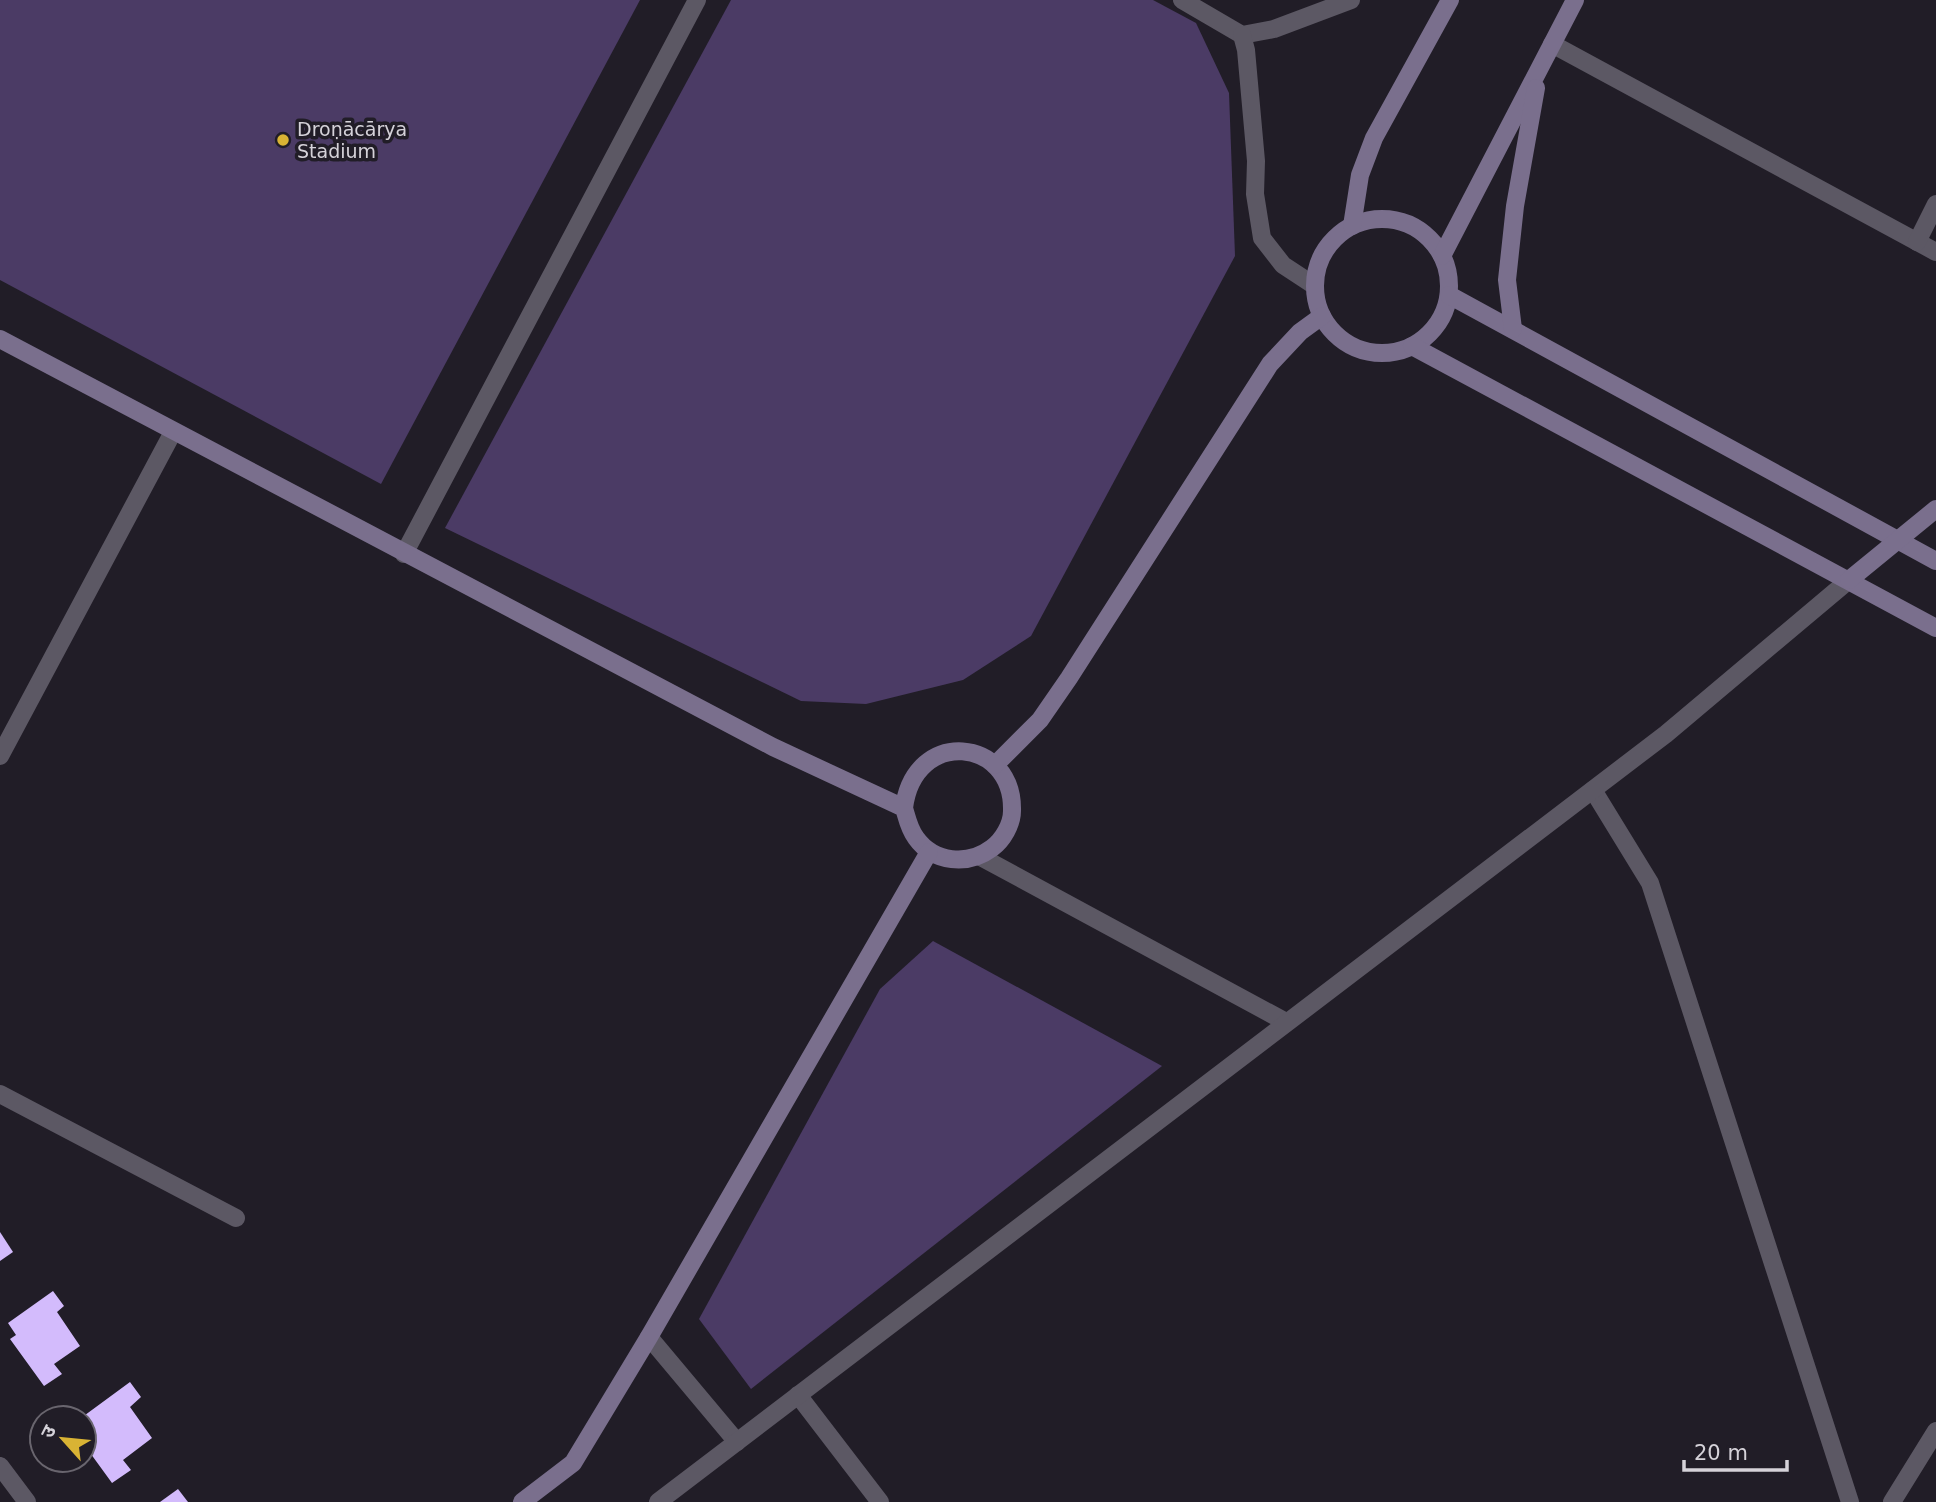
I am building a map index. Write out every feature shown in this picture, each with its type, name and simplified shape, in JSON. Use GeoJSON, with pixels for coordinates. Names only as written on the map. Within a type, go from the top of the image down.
{"type":"FeatureCollection","features":[{"type":"Feature","properties":{"kind":"street"},"geometry":{"type":"LineString","coordinates":[[404,554],[697,0]]}},
{"type":"Feature","properties":{"kind":"street"},"geometry":{"type":"LineString","coordinates":[[1182,0],[1242,35],[1275,29],[1351,0]]}},
{"type":"Feature","properties":{"kind":"street"},"geometry":{"type":"LineString","coordinates":[[1352,226],[1360,175],[1374,138],[1450,0]]}},
{"type":"Feature","properties":{"kind":"street"},"geometry":{"type":"LineString","coordinates":[[1442,256],[1575,0]]}},
{"type":"Feature","properties":{"kind":"street"},"geometry":{"type":"LineString","coordinates":[[1242,35],[1246,50],[1256,161],[1255,194],[1262,237],[1283,265],[1315,286]]}},
{"type":"Feature","properties":{"kind":"street"},"geometry":{"type":"LineString","coordinates":[[1552,44],[1936,252]]}},
{"type":"Feature","properties":{"kind":"street"},"geometry":{"type":"LineString","coordinates":[[1513,329],[1507,280],[1515,206],[1539,70]]}},
{"type":"Feature","properties":{"kind":"street"},"geometry":{"type":"LineString","coordinates":[[1917,242],[1936,204]]}},
{"type":"Feature","properties":{"kind":"street"},"geometry":{"type":"LineString","coordinates":[[1372,220],[1393,220],[1413,226],[1430,240],[1442,256],[1448,275],[1448,295],[1442,316],[1429,334],[1412,346],[1392,353],[1371,352],[1351,345],[1334,333],[1322,316],[1315,286],[1317,268],[1325,251],[1337,237],[1352,226],[1372,220]]}},
{"type":"Feature","properties":{"kind":"street"},"geometry":{"type":"LineString","coordinates":[[1448,295],[1936,561]]}},
{"type":"Feature","properties":{"kind":"street"},"geometry":{"type":"LineString","coordinates":[[995,765],[1040,720],[1069,678],[1270,364],[1300,332],[1322,316]]}},
{"type":"Feature","properties":{"kind":"street"},"geometry":{"type":"LineString","coordinates":[[0,339],[773,747],[904,808]]}},
{"type":"Feature","properties":{"kind":"street"},"geometry":{"type":"LineString","coordinates":[[1412,346],[1936,628]]}},
{"type":"Feature","properties":{"kind":"street"},"geometry":{"type":"LineString","coordinates":[[0,756],[173,432]]}},
{"type":"Feature","properties":{"kind":"street"},"geometry":{"type":"LineString","coordinates":[[659,1502],[1666,734],[1936,509]]}},
{"type":"Feature","properties":{"kind":"street"},"geometry":{"type":"LineString","coordinates":[[962,751],[980,755],[995,765],[1007,780],[1012,798],[1012,816],[1005,834],[994,847],[979,856],[962,860],[945,859],[929,852],[916,839],[904,808],[906,791],[914,774],[927,761],[944,752],[962,751]]}},
{"type":"Feature","properties":{"kind":"street"},"geometry":{"type":"LineString","coordinates":[[1593,790],[1650,883],[1850,1502]]}},
{"type":"Feature","properties":{"kind":"street"},"geometry":{"type":"LineString","coordinates":[[522,1502],[573,1463],[929,852]]}},
{"type":"Feature","properties":{"kind":"street"},"geometry":{"type":"LineString","coordinates":[[979,856],[1286,1022]]}},
{"type":"Feature","properties":{"kind":"street"},"geometry":{"type":"LineString","coordinates":[[0,1094],[236,1218]]}},
{"type":"Feature","properties":{"kind":"street"},"geometry":{"type":"LineString","coordinates":[[649,1336],[737,1442]]}},
{"type":"Feature","properties":{"kind":"street"},"geometry":{"type":"LineString","coordinates":[[798,1395],[880,1502]]}},
{"type":"Feature","properties":{"kind":"street"},"geometry":{"type":"LineString","coordinates":[[1892,1502],[1936,1431]]}},
{"type":"Feature","properties":{"kind":"street"},"geometry":{"type":"LineString","coordinates":[[0,1466],[27,1502]]}},
{"type":"Feature","properties":{"kind":"shaded area","name":"Droṇācārya Stadium"},"geometry":{"type":"Polygon","coordinates":[[[0,0],[640,0],[381,484],[0,280],[0,0]]]}},
{"type":"Feature","properties":{"kind":"shaded area"},"geometry":{"type":"Polygon","coordinates":[[[731,0],[1153,0],[1196,23],[1229,93],[1235,256],[1031,636],[963,680],[866,704],[801,701],[445,528],[731,0]]]}},
{"type":"Feature","properties":{"kind":"shaded area"},"geometry":{"type":"Polygon","coordinates":[[[933,941],[1162,1066],[751,1389],[699,1319],[880,989],[933,941]]]}},
{"type":"Feature","properties":{"kind":"building"},"geometry":{"type":"Polygon","coordinates":[[[0,1232],[13,1252],[0,1261],[0,1232]]]}},
{"type":"Feature","properties":{"kind":"building"},"geometry":{"type":"Polygon","coordinates":[[[53,1291],[64,1306],[57,1312],[80,1346],[54,1364],[62,1374],[44,1386],[10,1339],[16,1335],[8,1323],[53,1291]]]}},
{"type":"Feature","properties":{"kind":"building"},"geometry":{"type":"Polygon","coordinates":[[[130,1382],[141,1397],[130,1407],[152,1438],[123,1460],[131,1470],[112,1483],[98,1464],[98,1406],[130,1382]]]}},
{"type":"Feature","properties":{"kind":"building"},"geometry":{"type":"Polygon","coordinates":[[[178,1489],[188,1502],[160,1502],[178,1489]]]}},
{"type":"Feature","properties":{"kind":"place","name":"Droṇācārya Stadium"},"geometry":{"type":"Point","coordinates":[283,140]}}]}
